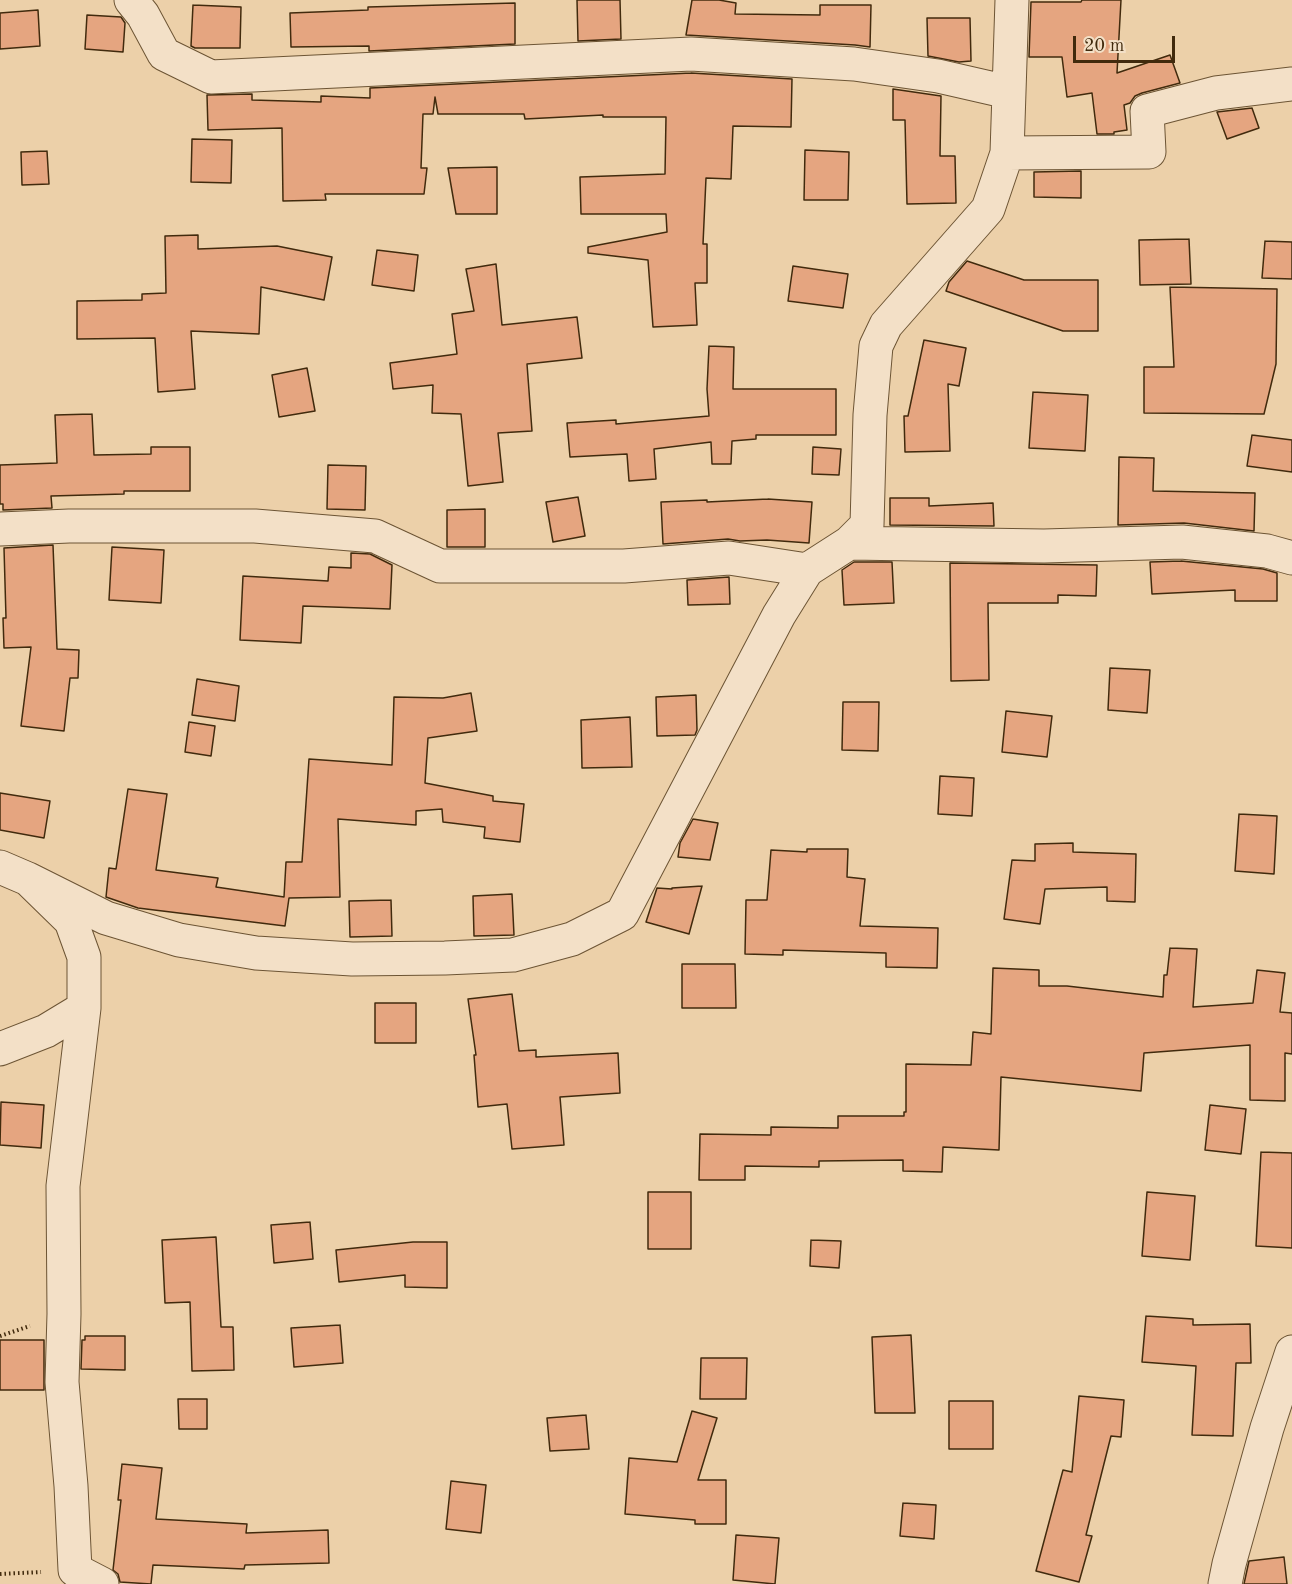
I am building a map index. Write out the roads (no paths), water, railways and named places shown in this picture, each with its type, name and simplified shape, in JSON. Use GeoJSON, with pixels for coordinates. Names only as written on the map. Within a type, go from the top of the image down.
{"type":"FeatureCollection","features":[{"type":"Feature","properties":{"kind":"street"},"geometry":{"type":"LineString","coordinates":[[131,0],[143,15],[164,54],[211,77],[691,54],[854,64],[938,76],[1008,92]]}},
{"type":"Feature","properties":{"kind":"street"},"geometry":{"type":"LineString","coordinates":[[14,873],[106,918],[179,940],[256,953],[352,959],[513,955],[572,939],[622,914],[779,615],[807,570],[849,543],[867,525],[870,416],[876,346],[886,325],[988,209],[1007,153],[1012,0]]}},
{"type":"Feature","properties":{"kind":"street"},"geometry":{"type":"LineString","coordinates":[[1007,153],[1149,152],[1147,111],[1216,93],[1292,84]]}},
{"type":"Feature","properties":{"kind":"street"},"geometry":{"type":"LineString","coordinates":[[0,529],[69,526],[255,526],[375,537],[440,566],[624,566],[729,558],[807,570]]}},
{"type":"Feature","properties":{"kind":"street"},"geometry":{"type":"LineString","coordinates":[[849,543],[1044,546],[1182,542],[1267,551],[1292,558]]}},
{"type":"Feature","properties":{"kind":"street"},"geometry":{"type":"LineString","coordinates":[[14,873],[70,921],[84,957],[84,1008],[63,1186],[62,1382],[70,1486],[88,1577]]}},
{"type":"Feature","properties":{"kind":"street"},"geometry":{"type":"LineString","coordinates":[[0,1049],[46,1031],[84,1008]]}},
{"type":"Feature","properties":{"kind":"street"},"geometry":{"type":"LineString","coordinates":[[1225,1584],[1264,1440],[1292,1352]]}}]}
